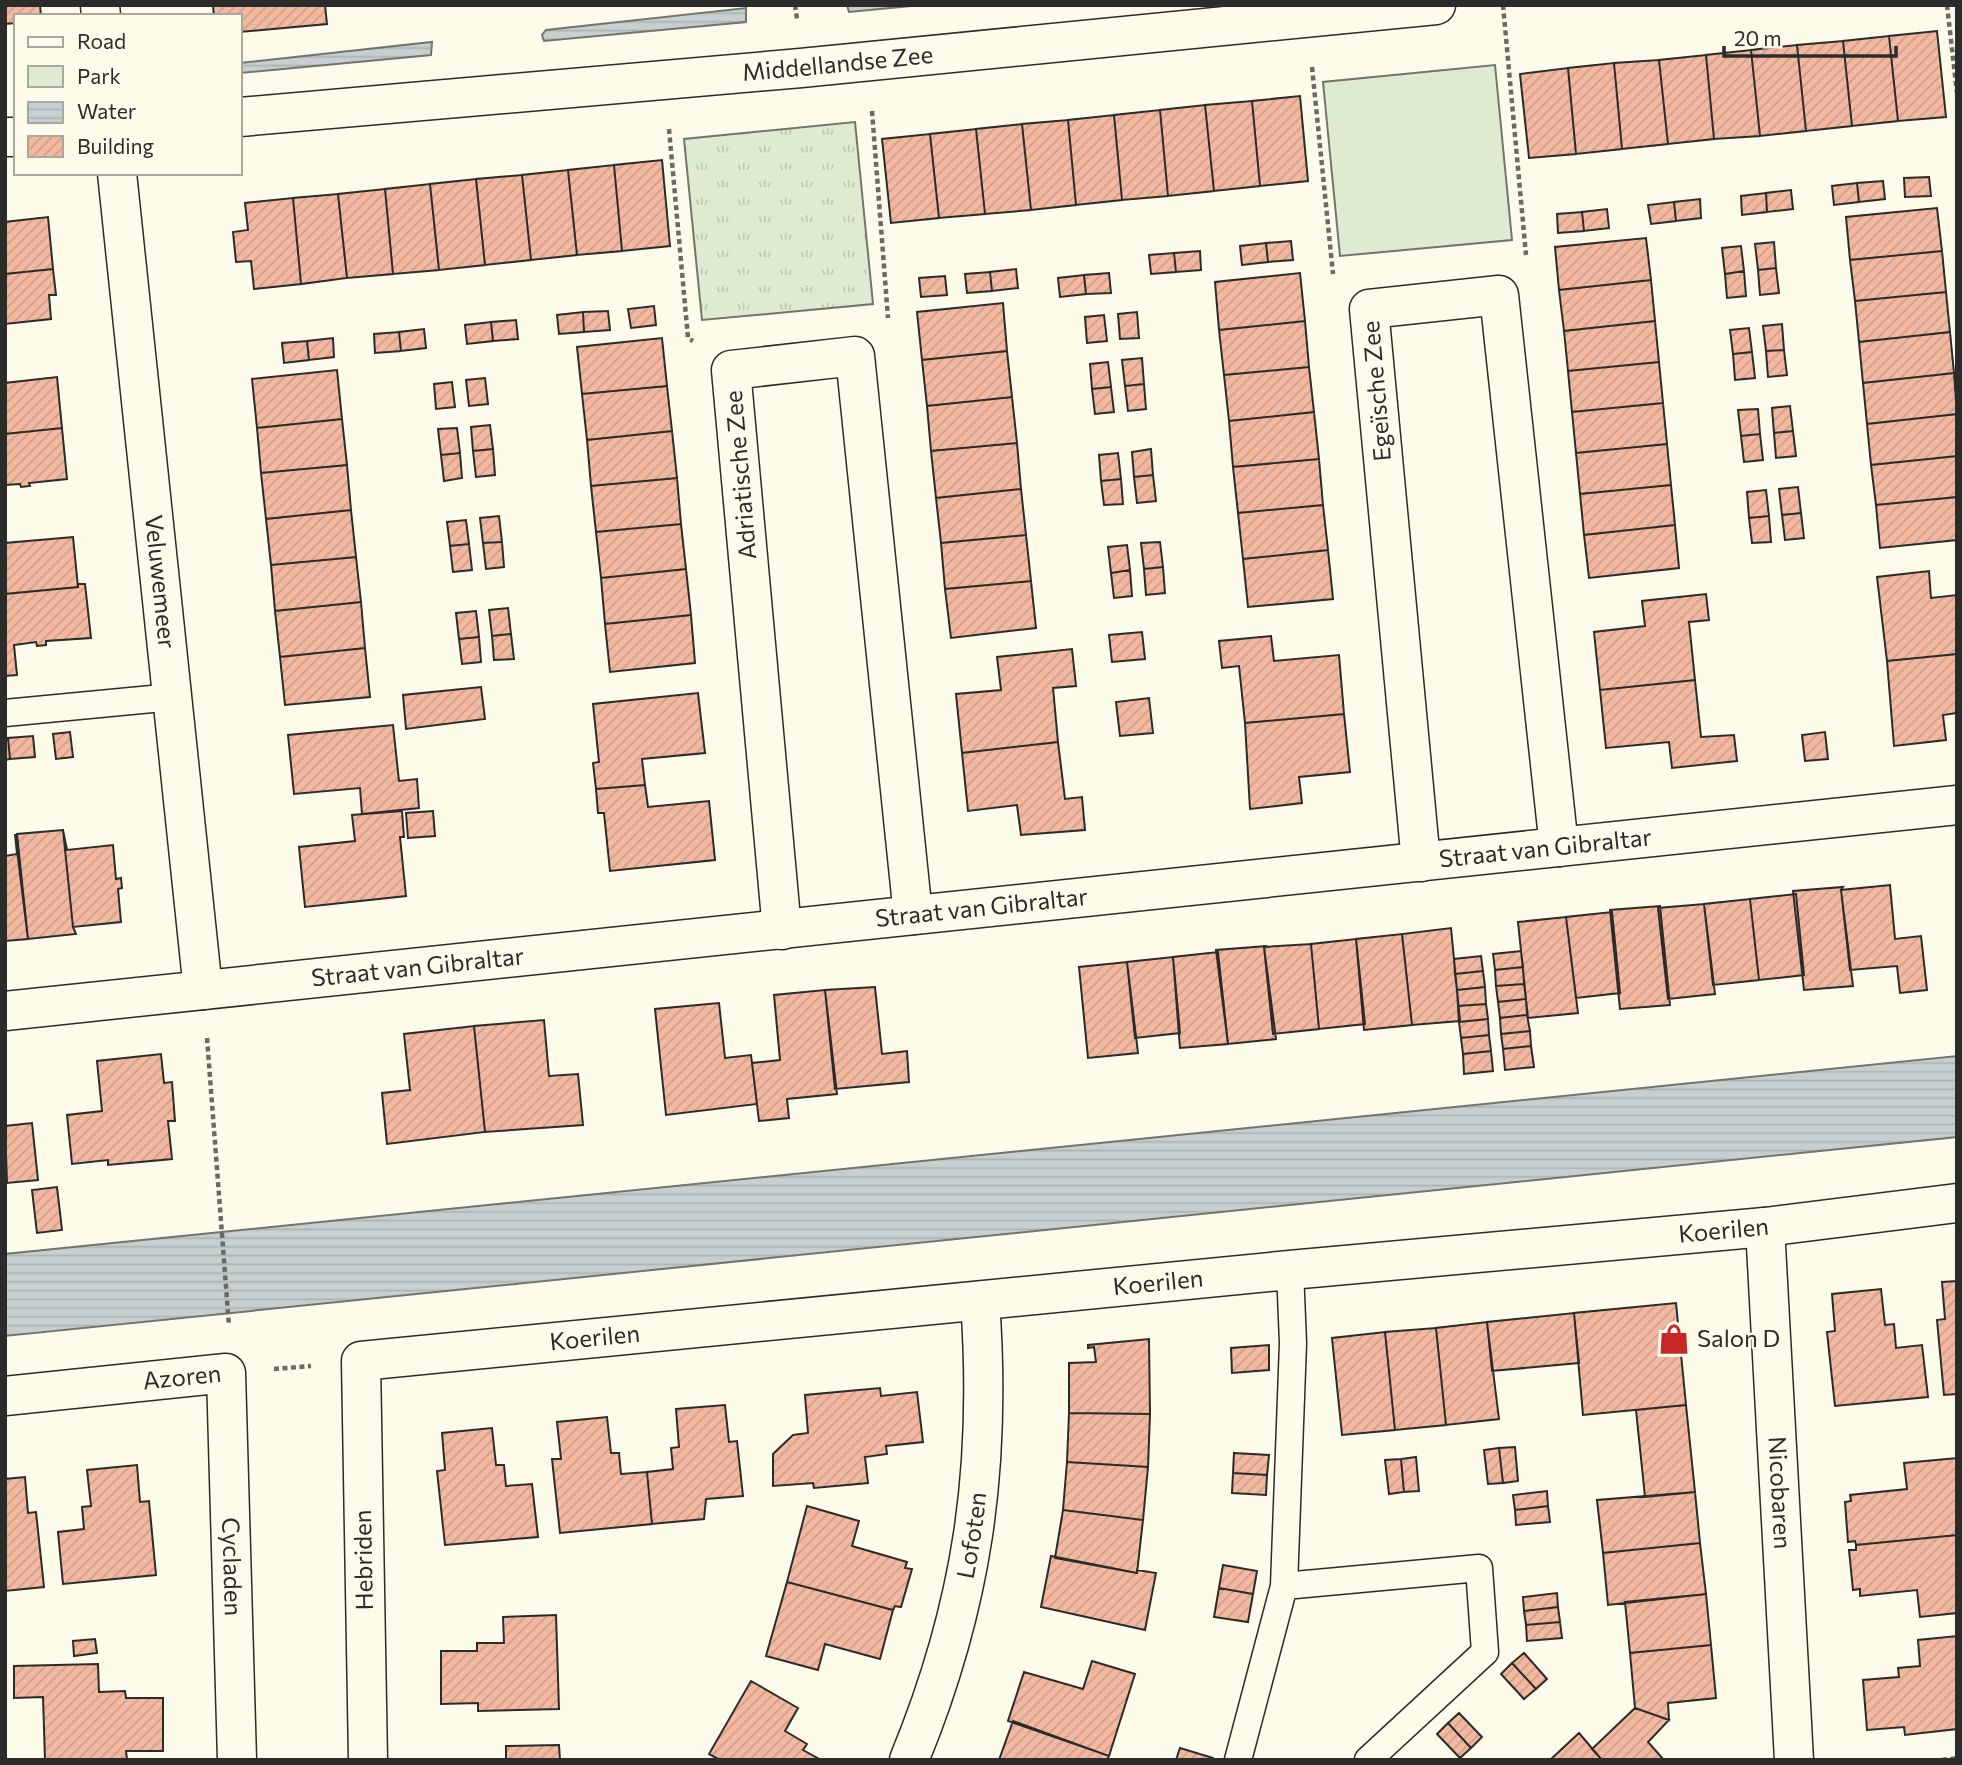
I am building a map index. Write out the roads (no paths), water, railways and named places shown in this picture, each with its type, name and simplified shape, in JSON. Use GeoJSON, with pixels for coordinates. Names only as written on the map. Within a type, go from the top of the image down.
{"type":"FeatureCollection","features":[{"type":"Feature","properties":{"kind":"street","name":"Middellandse Zee"},"geometry":{"type":"LineString","coordinates":[[242,117],[868,62],[1436,5]]}},
{"type":"Feature","properties":{"kind":"street","name":"Veluwemeer"},"geometry":{"type":"LineString","coordinates":[[117,175],[203,990]]}},
{"type":"Feature","properties":{"kind":"street","name":"Egeïsche Zee"},"geometry":{"type":"LineString","coordinates":[[1421,862],[1369,309],[1499,295],[1559,847]]}},
{"type":"Feature","properties":{"kind":"street","name":"Adriatische Zee"},"geometry":{"type":"LineString","coordinates":[[782,930],[731,370],[855,356],[913,915]]}},
{"type":"Feature","properties":{"kind":"street","name":"Straat van Gibraltar"},"geometry":{"type":"LineString","coordinates":[[5,1011],[1957,805]]}},
{"type":"Feature","properties":{"kind":"street","name":"Koerilen"},"geometry":{"type":"LineString","coordinates":[[361,1361],[1290,1270],[1765,1227],[1957,1203]]}},
{"type":"Feature","properties":{"kind":"street","name":"Nicobaren"},"geometry":{"type":"LineString","coordinates":[[1765,1227],[1794,1760]]}},
{"type":"Feature","properties":{"kind":"street","name":"Lofoten"},"geometry":{"type":"LineString","coordinates":[[909,1760],[936,1697],[960,1612],[978,1521],[985,1373],[980,1301]]}},
{"type":"Feature","properties":{"kind":"street","name":"Hebriden"},"geometry":{"type":"LineString","coordinates":[[361,1361],[368,1760]]}},
{"type":"Feature","properties":{"kind":"street","name":"Azoren"},"geometry":{"type":"LineString","coordinates":[[5,1396],[226,1373]]}},
{"type":"Feature","properties":{"kind":"street","name":"Cycladen"},"geometry":{"type":"LineString","coordinates":[[226,1373],[237,1760]]}},
{"type":"Feature","properties":{"kind":"lane"},"geometry":{"type":"LineString","coordinates":[[5,713],[173,698]]}},
{"type":"Feature","properties":{"kind":"lane"},"geometry":{"type":"LineString","coordinates":[[1238,1760],[1284,1586],[1293,1343],[1290,1270]]}},
{"type":"Feature","properties":{"kind":"lane"},"geometry":{"type":"LineString","coordinates":[[1284,1586],[1479,1568],[1485,1652],[1368,1760]]}},
{"type":"Feature","properties":{"kind":"water"},"geometry":{"type":"Polygon","coordinates":[[[847,5],[922,5],[849,12],[847,5]]]}},
{"type":"Feature","properties":{"kind":"water"},"geometry":{"type":"Polygon","coordinates":[[[746,8],[746,22],[544,41],[542,35],[546,30],[746,8]]]}},
{"type":"Feature","properties":{"kind":"water"},"geometry":{"type":"Polygon","coordinates":[[[432,42],[431,55],[242,73],[242,63],[432,42]]]}},
{"type":"Feature","properties":{"kind":"water"},"geometry":{"type":"Polygon","coordinates":[[[1957,1056],[1957,1137],[5,1336],[5,1254],[1957,1056]]]}},
{"type":"Feature","properties":{"kind":"place","name":"Salon D"},"geometry":{"type":"Point","coordinates":[1674,1339]}}]}
